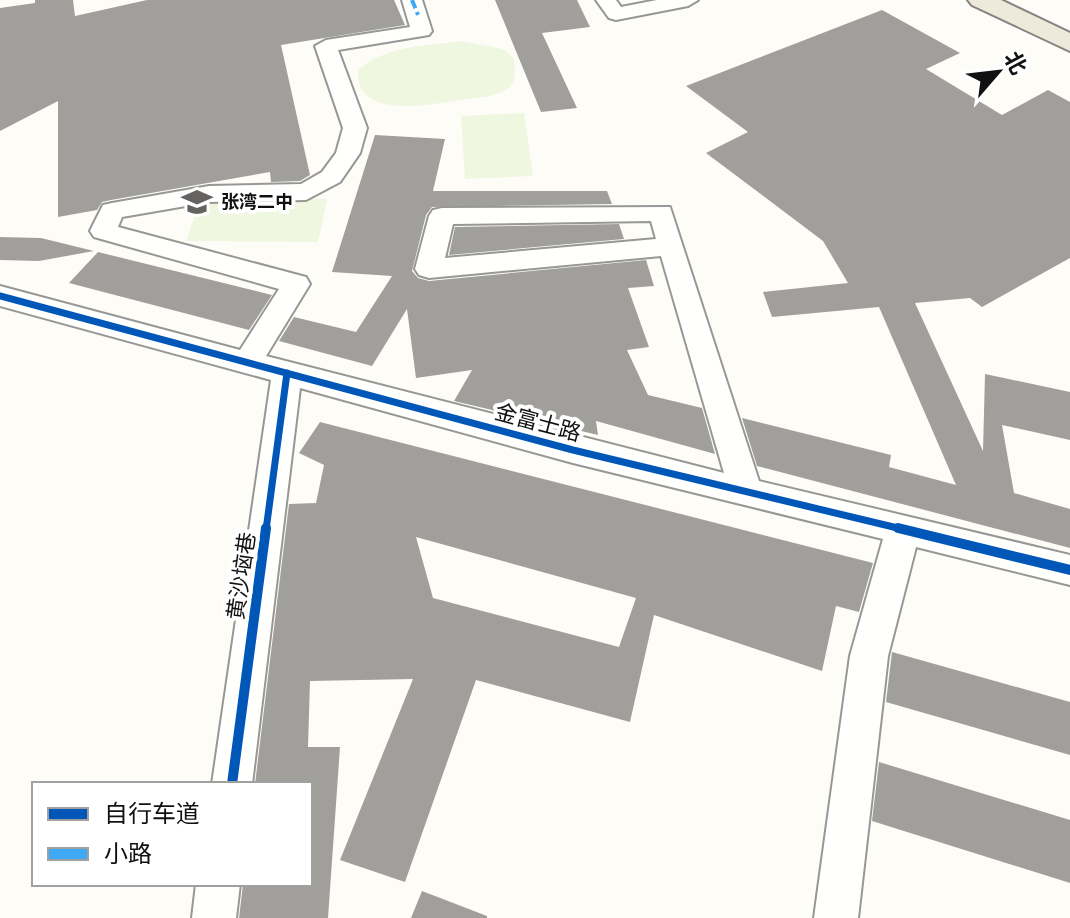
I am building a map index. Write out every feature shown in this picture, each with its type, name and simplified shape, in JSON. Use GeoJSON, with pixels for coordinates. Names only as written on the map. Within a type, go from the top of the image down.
{"type":"FeatureCollection","features":[{"type":"Feature","properties":{"kind":"main road"},"geometry":{"type":"LineString","coordinates":[[981,0],[1070,43]]}},
{"type":"Feature","properties":{"kind":"main road"},"geometry":{"type":"LineString","coordinates":[[1011,0],[1070,27]]}},
{"type":"Feature","properties":{"kind":"street"},"geometry":{"type":"LineString","coordinates":[[606,0],[616,14],[674,1]]}},
{"type":"Feature","properties":{"kind":"street"},"geometry":{"type":"LineString","coordinates":[[247,363],[296,284],[103,231],[112,211],[209,194],[306,192],[331,177],[348,153],[355,128],[326,46],[422,31],[415,8]]}},
{"type":"Feature","properties":{"kind":"street"},"geometry":{"type":"LineString","coordinates":[[671,246],[429,269],[442,216],[661,213],[746,492]]}},
{"type":"Feature","properties":{"kind":"street","name":"金富士路"},"geometry":{"type":"LineString","coordinates":[[0,296],[573,450],[1070,570]]}},
{"type":"Feature","properties":{"kind":"street","name":"黄沙垴巷"},"geometry":{"type":"LineString","coordinates":[[232,782],[287,373]]}},
{"type":"Feature","properties":{"kind":"street"},"geometry":{"type":"LineString","coordinates":[[836,918],[869,656],[903,530]]}},
{"type":"Feature","properties":{"kind":"street"},"geometry":{"type":"LineString","coordinates":[[214,918],[218,886]]}},
{"type":"Feature","properties":{"kind":"green space"},"geometry":{"type":"Polygon","coordinates":[[[461,41],[503,49],[514,59],[515,75],[511,85],[491,96],[413,106],[380,103],[368,96],[360,86],[358,70],[381,56],[407,48],[461,41]]]}},
{"type":"Feature","properties":{"kind":"green space"},"geometry":{"type":"Polygon","coordinates":[[[524,113],[533,176],[465,179],[461,116],[524,113]]]}},
{"type":"Feature","properties":{"kind":"green space"},"geometry":{"type":"Polygon","coordinates":[[[201,198],[327,199],[318,242],[186,241],[201,198]]]}},
{"type":"Feature","properties":{"kind":"building"},"geometry":{"type":"Polygon","coordinates":[[[35,0],[73,0],[75,16],[147,0],[394,0],[405,25],[281,45],[310,175],[300,181],[271,182],[270,172],[111,200],[102,202],[97,210],[58,217],[58,101],[0,131],[0,8],[35,3],[35,0]]]}},
{"type":"Feature","properties":{"kind":"building"},"geometry":{"type":"Polygon","coordinates":[[[495,0],[577,0],[590,27],[542,33],[577,108],[541,112],[495,0]]]}},
{"type":"Feature","properties":{"kind":"building"},"geometry":{"type":"Polygon","coordinates":[[[882,10],[960,53],[926,69],[1002,115],[1048,90],[1070,102],[1070,258],[982,307],[970,298],[915,303],[983,451],[985,374],[1070,392],[1070,440],[1002,425],[1014,493],[1070,509],[1070,548],[757,466],[742,418],[891,455],[889,467],[956,485],[879,307],[772,317],[763,292],[848,283],[823,241],[706,153],[748,132],[686,86],[882,10]]]}},
{"type":"Feature","properties":{"kind":"building"},"geometry":{"type":"Polygon","coordinates":[[[375,135],[445,139],[433,191],[607,191],[612,204],[432,207],[426,215],[412,271],[418,278],[429,281],[646,260],[654,286],[628,288],[649,347],[627,350],[648,395],[702,408],[715,454],[596,421],[598,435],[454,401],[472,370],[416,378],[407,309],[372,366],[279,341],[294,317],[356,332],[392,276],[332,272],[375,135]]]}},
{"type":"Feature","properties":{"kind":"building"},"geometry":{"type":"Polygon","coordinates":[[[619,224],[624,239],[449,255],[455,227],[619,224]]]}},
{"type":"Feature","properties":{"kind":"building"},"geometry":{"type":"Polygon","coordinates":[[[0,237],[41,238],[94,251],[39,261],[0,260],[0,237]]]}},
{"type":"Feature","properties":{"kind":"building"},"geometry":{"type":"Polygon","coordinates":[[[98,252],[272,295],[249,330],[69,283],[98,252]]]}},
{"type":"Feature","properties":{"kind":"building"},"geometry":{"type":"Polygon","coordinates":[[[320,422],[873,563],[859,612],[836,606],[822,671],[654,615],[630,722],[476,680],[405,882],[340,860],[413,679],[310,681],[308,747],[340,747],[328,918],[239,918],[243,886],[312,886],[312,782],[255,782],[289,504],[316,503],[324,465],[299,453],[320,422]],[[416,537],[433,598],[619,647],[636,598],[416,537]]]}},
{"type":"Feature","properties":{"kind":"building"},"geometry":{"type":"Polygon","coordinates":[[[892,652],[1070,702],[1070,755],[886,702],[892,652]]]}},
{"type":"Feature","properties":{"kind":"building"},"geometry":{"type":"Polygon","coordinates":[[[879,762],[1070,820],[1070,883],[872,821],[879,762]]]}},
{"type":"Feature","properties":{"kind":"building"},"geometry":{"type":"Polygon","coordinates":[[[422,891],[487,916],[487,918],[411,918],[422,891]]]}},
{"type":"Feature","properties":{"kind":"marked path"},"geometry":{"type":"LineString","coordinates":[[412,0],[418,15]]}},
{"type":"Feature","properties":{"kind":"cycle path"},"geometry":{"type":"LineString","coordinates":[[0,296],[573,450],[1070,570]]}},
{"type":"Feature","properties":{"kind":"cycle path"},"geometry":{"type":"LineString","coordinates":[[232,782],[287,373]]}},
{"type":"Feature","properties":{"kind":"place","name":"张湾二中"},"geometry":{"type":"Point","coordinates":[197,202]}}]}
